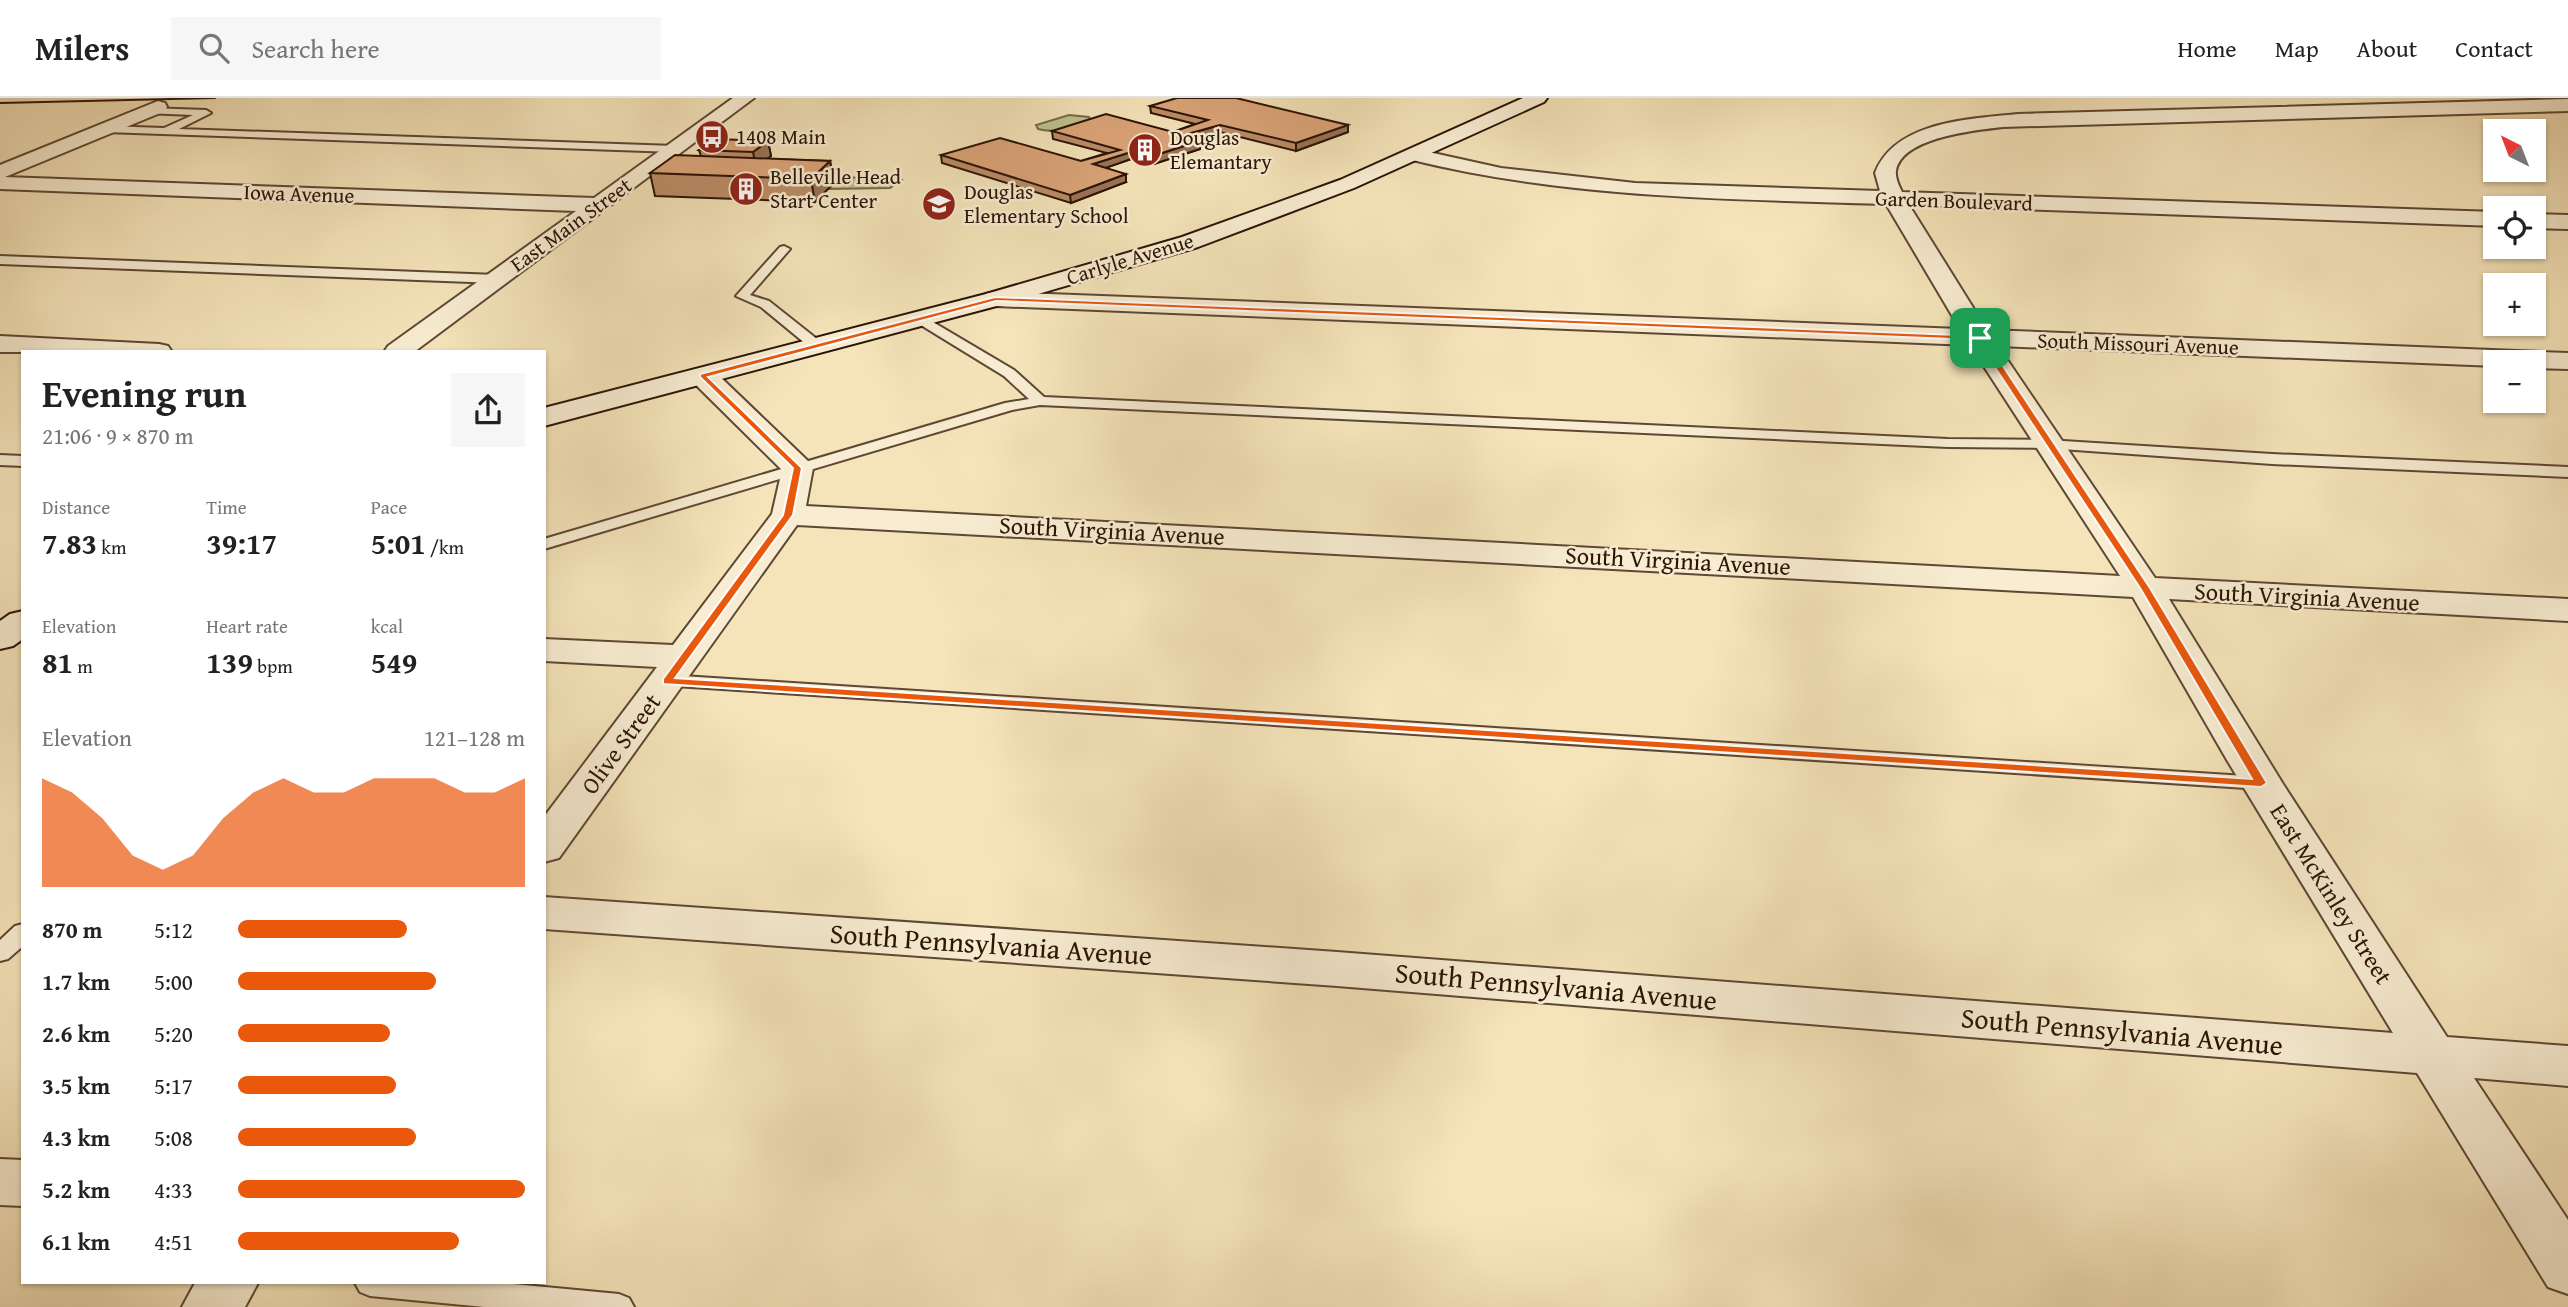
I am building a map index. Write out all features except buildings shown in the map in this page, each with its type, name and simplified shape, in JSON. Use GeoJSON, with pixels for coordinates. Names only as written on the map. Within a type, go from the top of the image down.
{"type":"FeatureCollection","features":[{"type":"Feature","properties":{"kind":"street","name":"East Main Street"},"geometry":{"type":"LineString","coordinates":[[400,350],[745,98]]}},
{"type":"Feature","properties":{"kind":"street","name":"Carlyle Avenue"},"geometry":{"type":"LineString","coordinates":[[546,416],[995,299],[1190,242],[1346,184],[1538,98]]}},
{"type":"Feature","properties":{"kind":"street","name":"East McKinley Street"},"geometry":{"type":"LineString","coordinates":[[2568,105],[2057,118],[1988,123],[1929,135],[1906,145],[1891,156],[1885,171],[1886,185],[1980,338],[2047,444],[2145,588],[2261,783],[2568,1269]]}},
{"type":"Feature","properties":{"kind":"street"},"geometry":{"type":"LineString","coordinates":[[0,172],[153,109]]}},
{"type":"Feature","properties":{"kind":"street","name":"Garden Boulevard"},"geometry":{"type":"LineString","coordinates":[[1415,155],[1501,174],[1587,186],[2483,219]]}},
{"type":"Feature","properties":{"kind":"street","name":"Iowa Avenue"},"geometry":{"type":"LineString","coordinates":[[0,183],[598,205]]}},
{"type":"Feature","properties":{"kind":"street"},"geometry":{"type":"LineString","coordinates":[[2546,221],[2568,222]]}},
{"type":"Feature","properties":{"kind":"street","name":"South Missouri Avenue"},"geometry":{"type":"LineString","coordinates":[[995,299],[2568,361]]}},
{"type":"Feature","properties":{"kind":"street"},"geometry":{"type":"LineString","coordinates":[[0,344],[119,350]]}},
{"type":"Feature","properties":{"kind":"street"},"geometry":{"type":"LineString","coordinates":[[703,376],[798,468]]}},
{"type":"Feature","properties":{"kind":"street","name":"Olive Street"},"geometry":{"type":"LineString","coordinates":[[546,845],[788,515],[798,468]]}},
{"type":"Feature","properties":{"kind":"street","name":"South Virginia Avenue"},"geometry":{"type":"LineString","coordinates":[[788,515],[1434,547],[2568,610]]}},
{"type":"Feature","properties":{"kind":"street"},"geometry":{"type":"LineString","coordinates":[[0,618],[21,621]]}},
{"type":"Feature","properties":{"kind":"street"},"geometry":{"type":"LineString","coordinates":[[0,638],[21,622]]}},
{"type":"Feature","properties":{"kind":"street"},"geometry":{"type":"LineString","coordinates":[[546,649],[676,669]]}},
{"type":"Feature","properties":{"kind":"street","name":"South Pennsylvania Avenue"},"geometry":{"type":"LineString","coordinates":[[546,913],[1309,967],[2568,1066]]}},
{"type":"Feature","properties":{"kind":"street"},"geometry":{"type":"LineString","coordinates":[[0,1182],[21,1183]]}},
{"type":"Feature","properties":{"kind":"street"},"geometry":{"type":"LineString","coordinates":[[211,1307],[228,1284]]}},
{"type":"Feature","properties":{"kind":"lane"},"geometry":{"type":"LineString","coordinates":[[153,109],[206,113],[164,132]]}},
{"type":"Feature","properties":{"kind":"lane"},"geometry":{"type":"LineString","coordinates":[[105,129],[675,149]]}},
{"type":"Feature","properties":{"kind":"lane"},"geometry":{"type":"LineString","coordinates":[[784,249],[742,296],[765,304],[817,346]]}},
{"type":"Feature","properties":{"kind":"lane"},"geometry":{"type":"LineString","coordinates":[[0,260],[497,279]]}},
{"type":"Feature","properties":{"kind":"lane"},"geometry":{"type":"LineString","coordinates":[[921,319],[1009,373],[1040,401]]}},
{"type":"Feature","properties":{"kind":"lane"},"geometry":{"type":"LineString","coordinates":[[546,543],[1010,406],[1040,401],[1948,443],[2047,444],[2189,454],[2568,472]]}},
{"type":"Feature","properties":{"kind":"lane"},"geometry":{"type":"LineString","coordinates":[[0,460],[21,461]]}},
{"type":"Feature","properties":{"kind":"lane"},"geometry":{"type":"LineString","coordinates":[[676,669],[2261,783]]}},
{"type":"Feature","properties":{"kind":"lane"},"geometry":{"type":"LineString","coordinates":[[0,953],[21,934]]}},
{"type":"Feature","properties":{"kind":"lane"},"geometry":{"type":"LineString","coordinates":[[380,1284],[619,1307]]}},
{"type":"Feature","properties":{"kind":"green space"},"geometry":{"type":"Polygon","coordinates":[[[1069,115],[1089,117],[1091,121],[1058,130],[1038,129],[1036,125],[1069,115]]]}},
{"type":"Feature","properties":{"kind":"green space"},"geometry":{"type":"Polygon","coordinates":[[[827,176],[901,180],[890,188],[829,189],[835,181],[822,181],[827,176]]]}},
{"type":"Feature","properties":{"kind":"tram line"},"geometry":{"type":"LineString","coordinates":[[0,103],[215,98]]}},
{"type":"Feature","properties":{"kind":"place","name":"1408 Main"},"geometry":{"type":"Point","coordinates":[712,137]}},
{"type":"Feature","properties":{"kind":"place","name":"Douglas Elemantary"},"geometry":{"type":"Point","coordinates":[1145,150]}},
{"type":"Feature","properties":{"kind":"place","name":"Belleville Head Start Center"},"geometry":{"type":"Point","coordinates":[746,189]}},
{"type":"Feature","properties":{"kind":"place","name":"Douglas Elementary School"},"geometry":{"type":"Point","coordinates":[939,204]}},
{"type":"Feature","properties":{"kind":"route"},"geometry":{"type":"LineString","coordinates":[[995,299],[1980,338],[2047,444],[2145,588],[2261,783],[667,681],[788,515],[798,468],[703,376],[995,299]]}}]}
